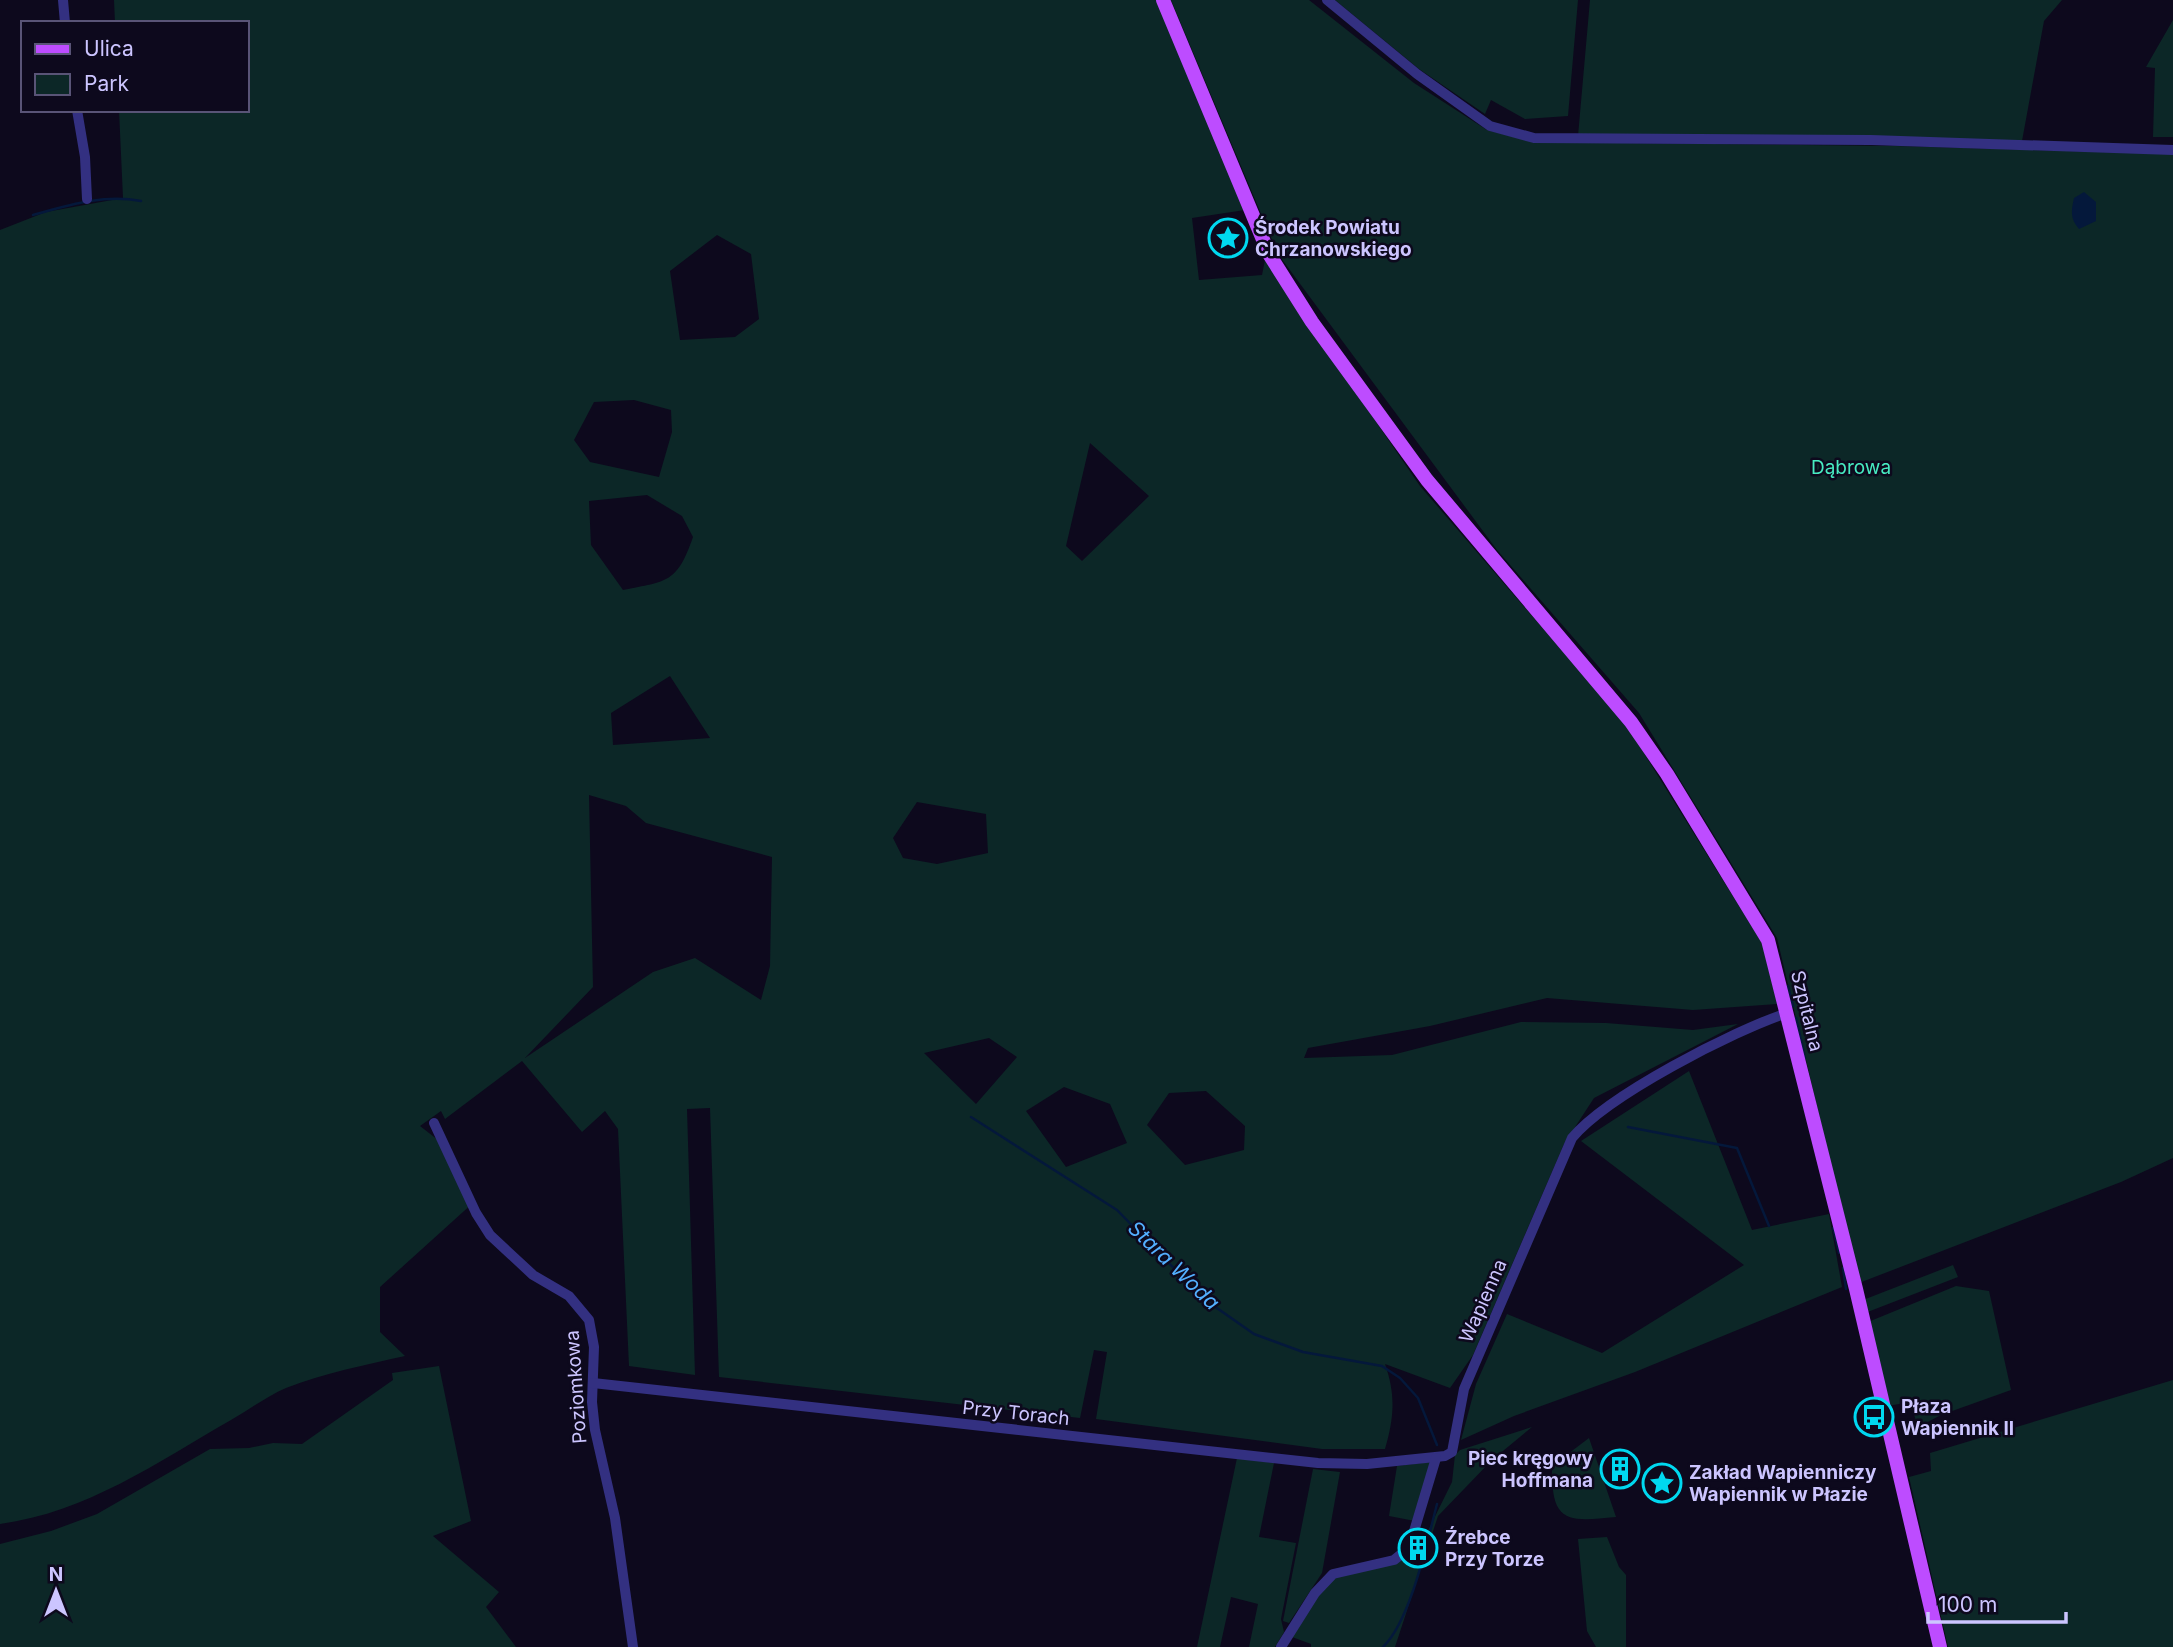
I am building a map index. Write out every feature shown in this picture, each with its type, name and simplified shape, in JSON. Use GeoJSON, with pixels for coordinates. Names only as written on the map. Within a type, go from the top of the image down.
{"type":"FeatureCollection","features":[{"type":"Feature","properties":{"kind":"main road","name":"Szpitalna"},"geometry":{"type":"LineString","coordinates":[[1163,0],[1269,254],[1312,322],[1427,480],[1631,722],[1667,774],[1768,940],[1940,1647]]}},
{"type":"Feature","properties":{"kind":"street"},"geometry":{"type":"LineString","coordinates":[[62,0],[65,21]]}},
{"type":"Feature","properties":{"kind":"street"},"geometry":{"type":"LineString","coordinates":[[1326,0],[1418,74],[1490,126],[1534,138],[1871,140],[2173,150]]}},
{"type":"Feature","properties":{"kind":"street"},"geometry":{"type":"LineString","coordinates":[[77,112],[85,158],[87,199]]}},
{"type":"Feature","properties":{"kind":"street","name":"Wapienna"},"geometry":{"type":"LineString","coordinates":[[1281,1647],[1315,1593],[1333,1574],[1343,1569],[1394,1560],[1409,1548],[1436,1458],[1452,1452],[1457,1412],[1464,1389],[1572,1138],[1603,1109],[1685,1061],[1787,1013]]}},
{"type":"Feature","properties":{"kind":"street","name":"Poziomkowa"},"geometry":{"type":"LineString","coordinates":[[434,1123],[476,1213],[490,1235],[533,1275],[569,1296],[585,1314],[593,1332],[595,1430],[615,1518],[633,1647]]}},
{"type":"Feature","properties":{"kind":"street","name":"Przy Torach"},"geometry":{"type":"LineString","coordinates":[[593,1383],[1318,1463],[1367,1464],[1436,1458]]}},
{"type":"Feature","properties":{"kind":"green space"},"geometry":{"type":"Polygon","coordinates":[[[114,0],[1158,0],[1245,210],[1192,218],[1199,280],[1262,275],[1265,260],[1420,486],[1627,726],[1762,943],[1777,1004],[1693,1010],[1547,998],[1430,1026],[1308,1048],[1304,1058],[1392,1055],[1521,1022],[1606,1023],[1693,1030],[1738,1024],[1594,1098],[1564,1144],[1473,1355],[1450,1388],[1385,1364],[1391,1386],[1392,1406],[1385,1449],[1322,1449],[1096,1419],[1107,1352],[1094,1350],[1080,1418],[719,1377],[710,1108],[687,1109],[695,1375],[629,1366],[618,1129],[605,1111],[582,1132],[522,1061],[445,1119],[441,1111],[420,1126],[438,1140],[474,1202],[380,1287],[380,1332],[405,1356],[286,1388],[120,1484],[62,1509],[0,1524],[0,230],[46,212],[123,198],[119,112],[248,112],[248,21],[115,21],[114,0]],[[717,235],[670,271],[680,340],[735,337],[759,319],[751,254],[717,235]],[[634,400],[594,402],[574,440],[590,462],[659,477],[672,432],[671,410],[634,400]],[[1090,443],[1066,546],[1082,561],[1149,496],[1090,443]],[[647,495],[589,501],[591,545],[623,590],[661,581],[676,572],[693,537],[682,516],[647,495]],[[670,676],[611,713],[613,745],[710,738],[670,676]],[[589,795],[593,987],[525,1058],[653,972],[695,958],[761,1000],[770,966],[772,857],[646,823],[626,806],[589,795]],[[917,802],[893,838],[903,858],[937,864],[988,853],[986,814],[917,802]],[[989,1038],[924,1053],[976,1104],[1017,1057],[989,1038]],[[1064,1087],[1026,1111],[1066,1167],[1127,1143],[1110,1104],[1064,1087]],[[1206,1091],[1169,1093],[1147,1125],[1185,1165],[1244,1150],[1245,1126],[1206,1091]]]}},
{"type":"Feature","properties":{"kind":"green space","name":"Dąbrowa"},"geometry":{"type":"Polygon","coordinates":[[[1171,0],[1309,0],[1414,83],[1487,130],[1533,142],[1896,146],[2173,154],[2173,1158],[2121,1182],[1859,1283],[1777,938],[1639,713],[1497,550],[1278,254],[1171,0]]]}},
{"type":"Feature","properties":{"kind":"green space"},"geometry":{"type":"Polygon","coordinates":[[[1335,0],[1578,0],[1568,116],[1525,119],[1491,100],[1485,114],[1419,69],[1335,0]]]}},
{"type":"Feature","properties":{"kind":"green space"},"geometry":{"type":"Polygon","coordinates":[[[1590,0],[2062,0],[2044,21],[2022,141],[1578,136],[1590,0]]]}},
{"type":"Feature","properties":{"kind":"green space"},"geometry":{"type":"Polygon","coordinates":[[[2173,20],[2173,137],[2153,137],[2155,68],[2146,67],[2173,20]]]}},
{"type":"Feature","properties":{"kind":"green space"},"geometry":{"type":"Polygon","coordinates":[[[1689,1071],[1752,1230],[1829,1214],[1842,1287],[1635,1372],[1514,1416],[1461,1440],[1476,1384],[1507,1314],[1602,1353],[1744,1265],[1581,1141],[1689,1071]]]}},
{"type":"Feature","properties":{"kind":"green space"},"geometry":{"type":"Polygon","coordinates":[[[1953,1265],[1958,1277],[1865,1313],[1863,1300],[1953,1265]]]}},
{"type":"Feature","properties":{"kind":"green space"},"geometry":{"type":"Polygon","coordinates":[[[1956,1286],[1989,1291],[2011,1390],[1941,1415],[1918,1427],[1910,1402],[1888,1406],[1868,1322],[1956,1286]]]}},
{"type":"Feature","properties":{"kind":"green space"},"geometry":{"type":"Polygon","coordinates":[[[439,1366],[471,1521],[433,1536],[499,1592],[486,1607],[516,1647],[0,1647],[0,1544],[51,1531],[97,1514],[210,1449],[249,1448],[273,1443],[302,1444],[393,1380],[392,1373],[439,1366]]]}},
{"type":"Feature","properties":{"kind":"green space"},"geometry":{"type":"Polygon","coordinates":[[[2173,1380],[2173,1647],[1948,1647],[1909,1477],[1931,1471],[1930,1453],[2173,1380]]]}},
{"type":"Feature","properties":{"kind":"green space"},"geometry":{"type":"Polygon","coordinates":[[[1532,1427],[1492,1460],[1438,1516],[1395,1647],[1311,1647],[1311,1644],[1292,1637],[1311,1603],[1329,1581],[1350,1572],[1388,1566],[1406,1554],[1418,1541],[1412,1563],[1452,1482],[1455,1455],[1460,1450],[1532,1427]]]}},
{"type":"Feature","properties":{"kind":"green space"},"geometry":{"type":"Polygon","coordinates":[[[1589,1438],[1616,1517],[1574,1518],[1559,1509],[1555,1499],[1552,1466],[1589,1438]]]}},
{"type":"Feature","properties":{"kind":"green space"},"geometry":{"type":"Polygon","coordinates":[[[1237,1458],[1274,1463],[1259,1537],[1296,1543],[1281,1619],[1284,1632],[1275,1647],[1249,1647],[1258,1604],[1231,1597],[1220,1647],[1197,1647],[1237,1458]]]}},
{"type":"Feature","properties":{"kind":"green space"},"geometry":{"type":"Polygon","coordinates":[[[1430,1462],[1415,1521],[1389,1516],[1397,1466],[1430,1462]]]}},
{"type":"Feature","properties":{"kind":"green space"},"geometry":{"type":"Polygon","coordinates":[[[1313,1469],[1340,1472],[1322,1573],[1289,1623],[1283,1621],[1313,1469]]]}},
{"type":"Feature","properties":{"kind":"green space"},"geometry":{"type":"Polygon","coordinates":[[[1607,1537],[1619,1567],[1626,1575],[1626,1647],[1596,1647],[1587,1631],[1578,1539],[1607,1537]]]}},
{"type":"Feature","properties":{"kind":"water"},"geometry":{"type":"Polygon","coordinates":[[[2084,192],[2096,202],[2096,221],[2079,229],[2072,215],[2072,207],[2074,198],[2084,192]]]}},
{"type":"Feature","properties":{"kind":"waterway"},"geometry":{"type":"LineString","coordinates":[[33,215],[100,200],[141,201]]}},
{"type":"Feature","properties":{"kind":"waterway"},"geometry":{"type":"LineString","coordinates":[[1788,986],[1793,1006]]}},
{"type":"Feature","properties":{"kind":"waterway"},"geometry":{"type":"LineString","coordinates":[[1796,1018],[1805,1058]]}},
{"type":"Feature","properties":{"kind":"waterway","name":"Stara Woda"},"geometry":{"type":"LineString","coordinates":[[971,1117],[1117,1210],[1204,1299],[1254,1334],[1303,1352],[1382,1366],[1400,1378],[1418,1398],[1437,1445]]}},
{"type":"Feature","properties":{"kind":"waterway"},"geometry":{"type":"LineString","coordinates":[[1628,1127],[1737,1148],[1769,1226]]}},
{"type":"Feature","properties":{"kind":"waterway"},"geometry":{"type":"LineString","coordinates":[[1833,1228],[1839,1253]]}},
{"type":"Feature","properties":{"kind":"waterway"},"geometry":{"type":"LineString","coordinates":[[1843,1268],[1846,1289]]}},
{"type":"Feature","properties":{"kind":"waterway","name":"Stara Woda"},"geometry":{"type":"LineString","coordinates":[[1383,1647],[1393,1635],[1410,1600],[1437,1504]]}},
{"type":"Feature","properties":{"kind":"place","name":"Środek Powiatu Chrzanowskiego"},"geometry":{"type":"Point","coordinates":[1228,238]}},
{"type":"Feature","properties":{"kind":"place","name":"Płaza Wapiennik II"},"geometry":{"type":"Point","coordinates":[1874,1417]}},
{"type":"Feature","properties":{"kind":"place","name":"Piec kręgowy Hoffmana"},"geometry":{"type":"Point","coordinates":[1620,1469]}},
{"type":"Feature","properties":{"kind":"place","name":"Zakład Wapienniczy Wapiennik w Płazie"},"geometry":{"type":"Point","coordinates":[1662,1483]}},
{"type":"Feature","properties":{"kind":"place","name":"Źrebce Przy Torze"},"geometry":{"type":"Point","coordinates":[1418,1548]}}]}
